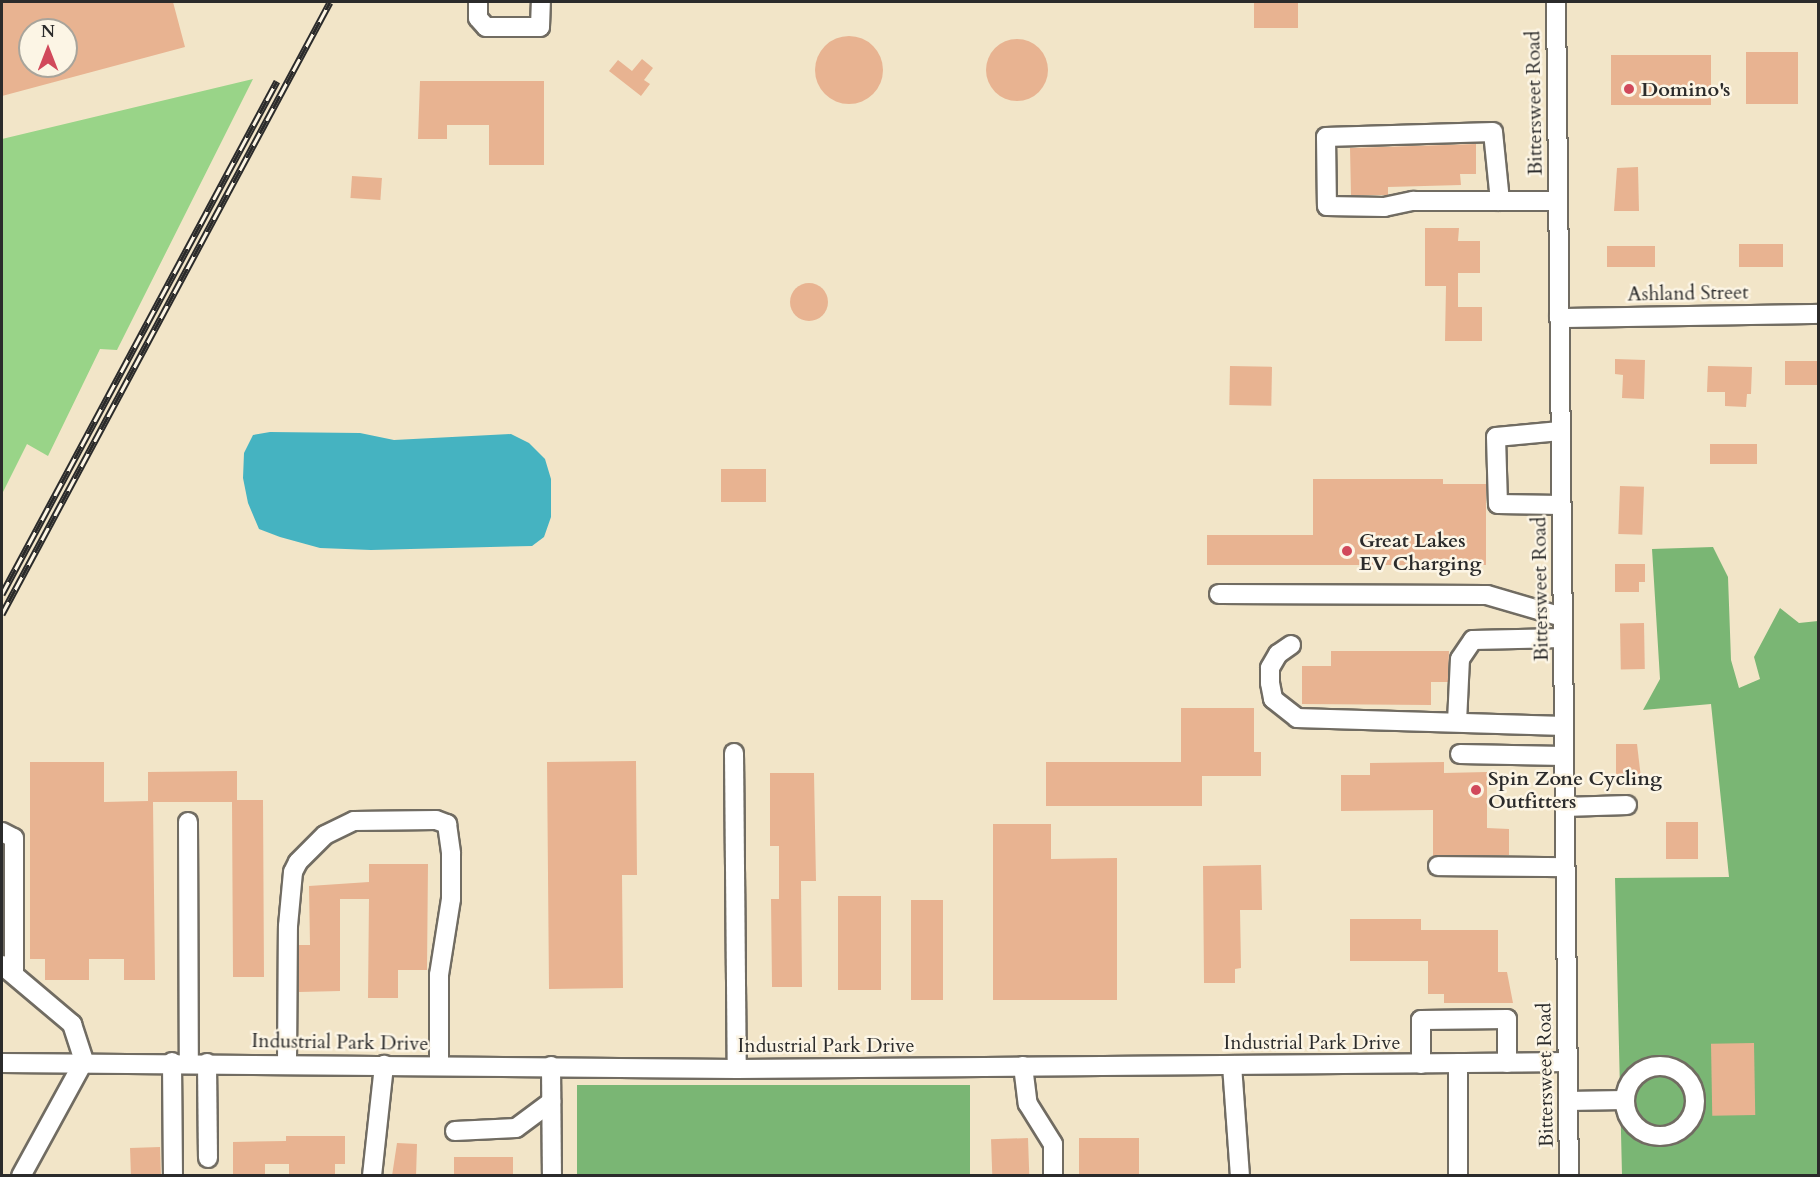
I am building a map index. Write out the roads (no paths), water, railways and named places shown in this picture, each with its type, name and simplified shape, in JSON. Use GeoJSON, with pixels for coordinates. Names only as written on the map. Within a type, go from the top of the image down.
{"type":"FeatureCollection","features":[{"type":"Feature","properties":{"kind":"street"},"geometry":{"type":"LineString","coordinates":[[478,2],[478,18],[486,27],[540,27],[541,2]]}},
{"type":"Feature","properties":{"kind":"street","name":"Bittersweet Road"},"geometry":{"type":"LineString","coordinates":[[1556,2],[1569,1176]]}},
{"type":"Feature","properties":{"kind":"street"},"geometry":{"type":"LineString","coordinates":[[1500,201],[1492,132],[1326,136],[1327,206],[1558,201]]}},
{"type":"Feature","properties":{"kind":"street","name":"Ashland Street"},"geometry":{"type":"LineString","coordinates":[[1559,318],[1818,314]]}},
{"type":"Feature","properties":{"kind":"street"},"geometry":{"type":"LineString","coordinates":[[1560,431],[1496,437],[1498,504],[1561,505]]}},
{"type":"Feature","properties":{"kind":"street"},"geometry":{"type":"LineString","coordinates":[[1219,594],[1487,595],[1563,617]]}},
{"type":"Feature","properties":{"kind":"street"},"geometry":{"type":"LineString","coordinates":[[1457,722],[1460,659],[1473,640],[1563,638]]}},
{"type":"Feature","properties":{"kind":"street"},"geometry":{"type":"LineString","coordinates":[[1291,645],[1278,654],[1270,668],[1270,683],[1273,699],[1297,718],[1564,726]]}},
{"type":"Feature","properties":{"kind":"street"},"geometry":{"type":"LineString","coordinates":[[734,753],[737,1069]]}},
{"type":"Feature","properties":{"kind":"street"},"geometry":{"type":"LineString","coordinates":[[1460,754],[1564,756]]}},
{"type":"Feature","properties":{"kind":"street"},"geometry":{"type":"LineString","coordinates":[[1565,807],[1627,805]]}},
{"type":"Feature","properties":{"kind":"street"},"geometry":{"type":"LineString","coordinates":[[287,1063],[288,926],[293,872],[298,862],[325,835],[354,821],[436,820],[447,824],[451,833],[451,899],[439,975],[439,1065]]}},
{"type":"Feature","properties":{"kind":"street"},"geometry":{"type":"LineString","coordinates":[[173,1176],[189,1063],[188,822]]}},
{"type":"Feature","properties":{"kind":"street"},"geometry":{"type":"LineString","coordinates":[[2,832],[14,838],[8,969],[72,1023],[84,1061],[21,1176]]}},
{"type":"Feature","properties":{"kind":"street"},"geometry":{"type":"LineString","coordinates":[[1438,866],[1565,867]]}},
{"type":"Feature","properties":{"kind":"street"},"geometry":{"type":"LineString","coordinates":[[1421,1064],[1420,1020],[1507,1019],[1507,1063]]}},
{"type":"Feature","properties":{"kind":"street","name":"Industrial Park Drive"},"geometry":{"type":"LineString","coordinates":[[2,1064],[84,1061],[737,1069],[1568,1062]]}},
{"type":"Feature","properties":{"kind":"street"},"geometry":{"type":"LineString","coordinates":[[189,1063],[208,1158]]}},
{"type":"Feature","properties":{"kind":"street"},"geometry":{"type":"LineString","coordinates":[[1458,1063],[1458,1176]]}},
{"type":"Feature","properties":{"kind":"street"},"geometry":{"type":"LineString","coordinates":[[372,1176],[384,1065]]}},
{"type":"Feature","properties":{"kind":"street"},"geometry":{"type":"LineString","coordinates":[[1232,1065],[1240,1176]]}},
{"type":"Feature","properties":{"kind":"street"},"geometry":{"type":"LineString","coordinates":[[551,1066],[552,1176]]}},
{"type":"Feature","properties":{"kind":"street"},"geometry":{"type":"LineString","coordinates":[[1023,1066],[1028,1104],[1053,1144],[1053,1176]]}},
{"type":"Feature","properties":{"kind":"street"},"geometry":{"type":"LineString","coordinates":[[1568,1101],[1624,1100]]}},
{"type":"Feature","properties":{"kind":"street"},"geometry":{"type":"LineString","coordinates":[[455,1131],[516,1128],[552,1102]]}},
{"type":"Feature","properties":{"kind":"water"},"geometry":{"type":"Polygon","coordinates":[[[270,432],[360,433],[394,440],[511,434],[529,443],[545,459],[551,479],[551,517],[544,537],[532,546],[371,550],[320,548],[280,537],[259,529],[248,503],[243,478],[244,453],[253,435],[270,432]]]}},
{"type":"Feature","properties":{"kind":"railway"},"geometry":{"type":"LineString","coordinates":[[2,614],[330,2]]}},
{"type":"Feature","properties":{"kind":"railway"},"geometry":{"type":"LineString","coordinates":[[2,594],[277,81]]}},
{"type":"Feature","properties":{"kind":"place","name":"Domino's"},"geometry":{"type":"Point","coordinates":[1629,89]}},
{"type":"Feature","properties":{"kind":"place","name":"Great Lakes EV Charging"},"geometry":{"type":"Point","coordinates":[1347,551]}},
{"type":"Feature","properties":{"kind":"place","name":"Spin Zone Cycling Outfitters"},"geometry":{"type":"Point","coordinates":[1476,790]}}]}
